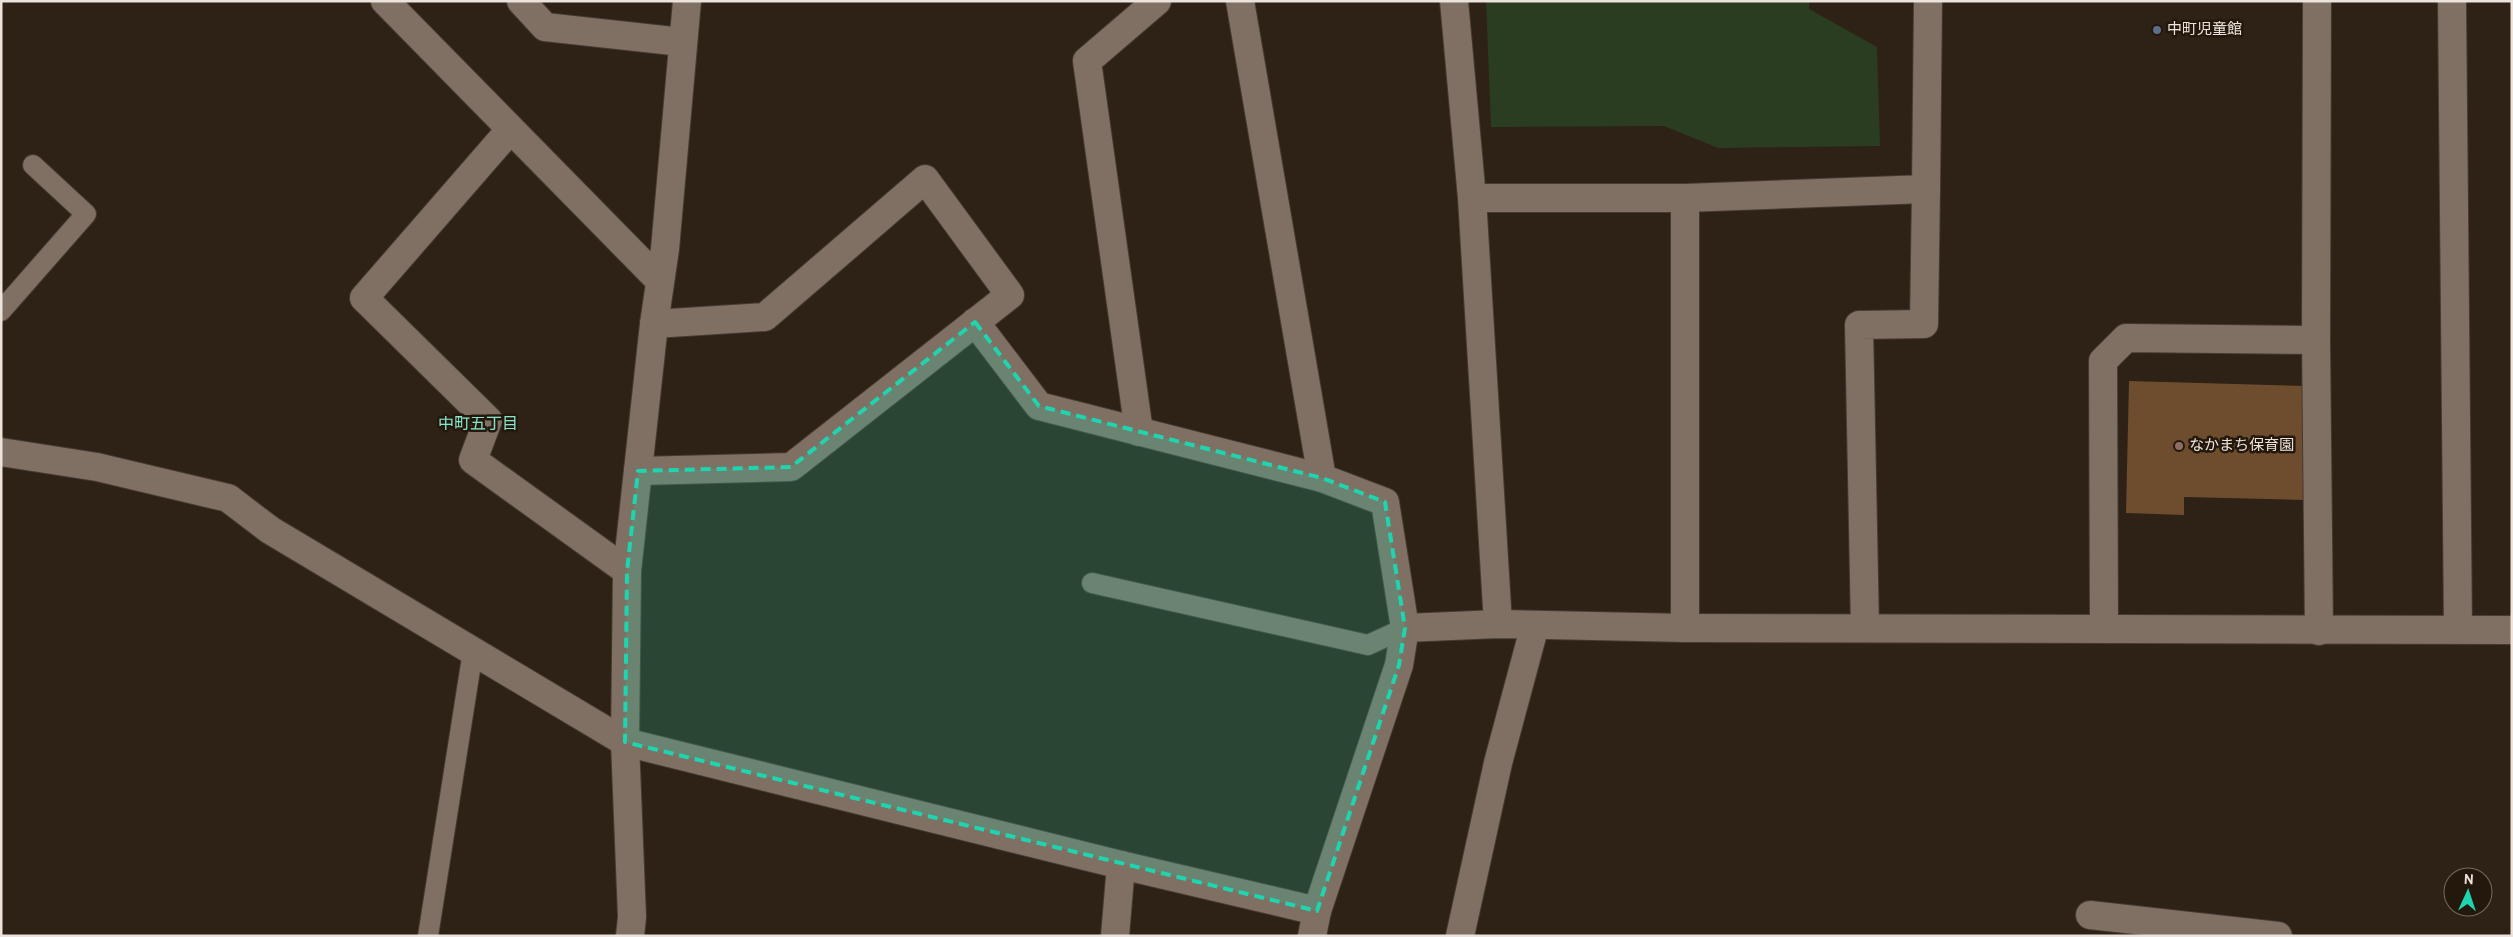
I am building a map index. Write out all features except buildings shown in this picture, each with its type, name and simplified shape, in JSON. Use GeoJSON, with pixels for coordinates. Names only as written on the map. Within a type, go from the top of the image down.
{"type":"FeatureCollection","features":[{"type":"Feature","properties":{"kind":"street"},"geometry":{"type":"LineString","coordinates":[[385,1],[659,280]]}},
{"type":"Feature","properties":{"kind":"street"},"geometry":{"type":"LineString","coordinates":[[521,1],[544,27],[682,42]]}},
{"type":"Feature","properties":{"kind":"street"},"geometry":{"type":"LineString","coordinates":[[630,936],[632,917],[625,742],[627,571],[659,280],[665,249],[687,1]]}},
{"type":"Feature","properties":{"kind":"street"},"geometry":{"type":"LineString","coordinates":[[1139,432],[1087,61],[1157,1]]}},
{"type":"Feature","properties":{"kind":"street"},"geometry":{"type":"LineString","coordinates":[[1240,1],[1322,478]]}},
{"type":"Feature","properties":{"kind":"street"},"geometry":{"type":"LineString","coordinates":[[1454,1],[1472,198],[1498,624]]}},
{"type":"Feature","properties":{"kind":"street"},"geometry":{"type":"LineString","coordinates":[[1865,628],[1859,325],[1924,324],[1928,1]]}},
{"type":"Feature","properties":{"kind":"street"},"geometry":{"type":"LineString","coordinates":[[2317,1],[2316,340],[2319,631]]}},
{"type":"Feature","properties":{"kind":"street"},"geometry":{"type":"LineString","coordinates":[[2452,1],[2458,629]]}},
{"type":"Feature","properties":{"kind":"street"},"geometry":{"type":"LineString","coordinates":[[510,130],[364,298],[488,420],[473,460],[627,571]]}},
{"type":"Feature","properties":{"kind":"street"},"geometry":{"type":"LineString","coordinates":[[638,471],[791,467],[1010,295],[925,179],[765,317],[654,324]]}},
{"type":"Feature","properties":{"kind":"street"},"geometry":{"type":"LineString","coordinates":[[1472,198],[1685,198],[1926,189]]}},
{"type":"Feature","properties":{"kind":"street"},"geometry":{"type":"LineString","coordinates":[[1685,198],[1686,628]]}},
{"type":"Feature","properties":{"kind":"street"},"geometry":{"type":"LineString","coordinates":[[1,452],[97,467],[228,498],[270,530],[625,742],[1121,865],[1315,923],[1399,665],[1405,628],[1385,502],[1322,478],[1039,406],[976,322]]}},
{"type":"Feature","properties":{"kind":"street"},"geometry":{"type":"LineString","coordinates":[[2104,629],[2103,360],[2126,338],[2316,340]]}},
{"type":"Feature","properties":{"kind":"street"},"geometry":{"type":"LineString","coordinates":[[1405,628],[1498,624],[1686,628],[2512,630]]}},
{"type":"Feature","properties":{"kind":"street"},"geometry":{"type":"LineString","coordinates":[[1460,936],[1498,763],[1536,625]]}},
{"type":"Feature","properties":{"kind":"street"},"geometry":{"type":"LineString","coordinates":[[1115,936],[1121,865]]}},
{"type":"Feature","properties":{"kind":"street"},"geometry":{"type":"LineString","coordinates":[[2090,915],[2221,932],[2278,936]]}},
{"type":"Feature","properties":{"kind":"lane"},"geometry":{"type":"LineString","coordinates":[[1,311],[86,214],[33,165]]}},
{"type":"Feature","properties":{"kind":"lane"},"geometry":{"type":"LineString","coordinates":[[1092,583],[1368,645],[1405,628]]}},
{"type":"Feature","properties":{"kind":"lane"},"geometry":{"type":"LineString","coordinates":[[428,936],[473,651]]}},
{"type":"Feature","properties":{"kind":"highlighted area"},"geometry":{"type":"Polygon","coordinates":[[[975,322],[1039,406],[1322,478],[1385,502],[1405,628],[1399,665],[1317,911],[625,742],[627,571],[638,471],[791,467],[975,322]]]}},
{"type":"Feature","properties":{"kind":"green space"},"geometry":{"type":"Polygon","coordinates":[[[1486,1],[1809,1],[1809,9],[1877,47],[1880,146],[1718,148],[1664,126],[1491,127],[1486,1]]]}},
{"type":"Feature","properties":{"kind":"place","name":"中町児童館"},"geometry":{"type":"Point","coordinates":[2157,30]}},
{"type":"Feature","properties":{"kind":"place","name":"なかまち保育園"},"geometry":{"type":"Point","coordinates":[2179,446]}},
{"type":"Feature","properties":{"kind":"district","name":"中町五丁目"},"geometry":{"type":"Point","coordinates":[478,425]}}]}
